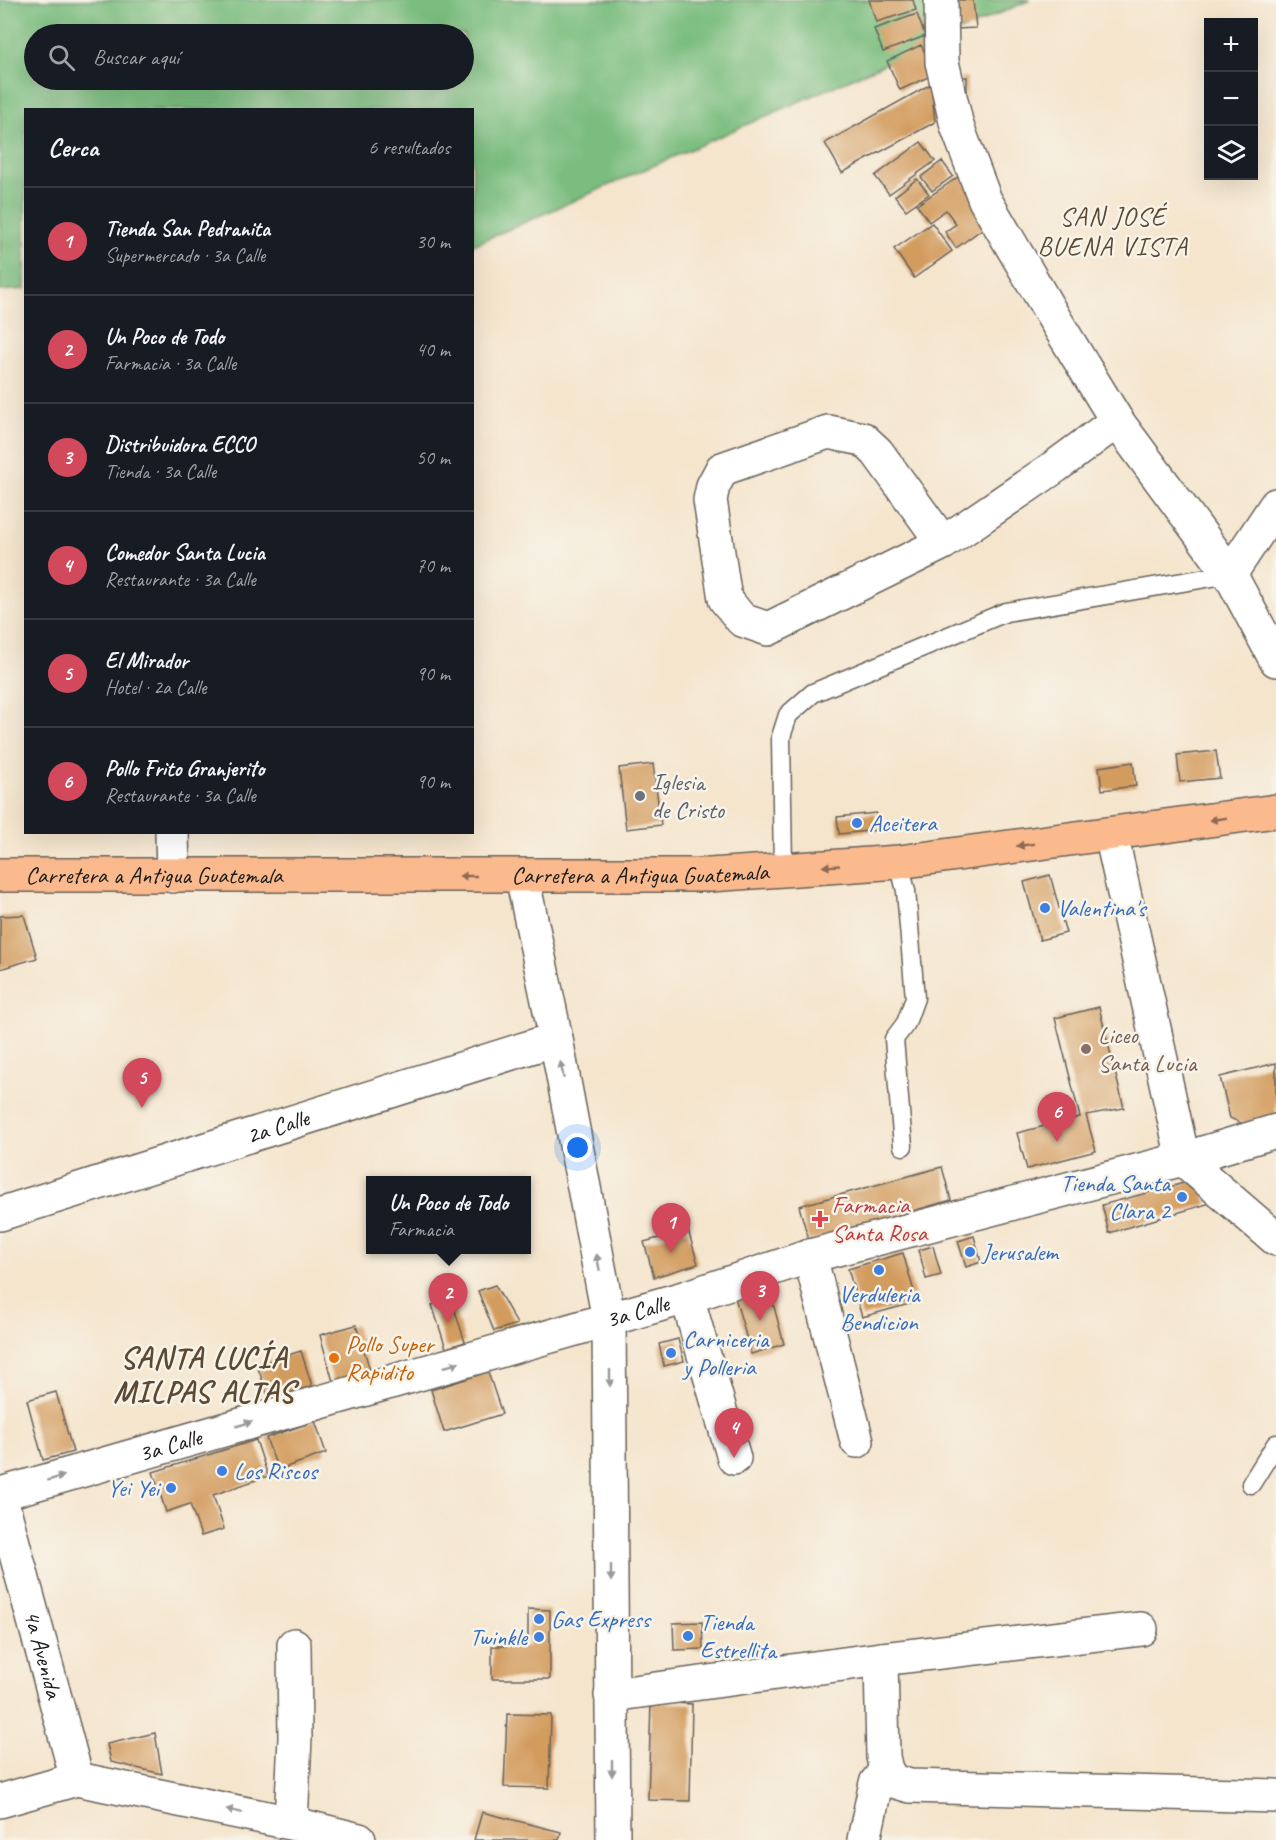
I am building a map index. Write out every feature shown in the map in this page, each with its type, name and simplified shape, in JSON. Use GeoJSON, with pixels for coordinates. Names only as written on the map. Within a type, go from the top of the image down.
{"type":"FeatureCollection","features":[{"type":"Feature","properties":{"kind":"main road","name":"Carretera a Antigua Guatemala"},"geometry":{"type":"LineString","coordinates":[[0,874],[710,875],[899,862],[1276,811]]}},
{"type":"Feature","properties":{"kind":"street"},"geometry":{"type":"LineString","coordinates":[[941,0],[942,62],[957,126],[985,200],[1117,421],[1230,574],[1276,660]]}},
{"type":"Feature","properties":{"kind":"street"},"geometry":{"type":"LineString","coordinates":[[943,543],[877,452],[863,439],[828,432],[722,469],[713,486],[710,500],[725,599],[742,620],[768,629],[943,543],[1117,421]]}},
{"type":"Feature","properties":{"kind":"street"},"geometry":{"type":"LineString","coordinates":[[1230,574],[1276,505]]}},
{"type":"Feature","properties":{"kind":"street"},"geometry":{"type":"LineString","coordinates":[[172,834],[173,876]]}},
{"type":"Feature","properties":{"kind":"street"},"geometry":{"type":"LineString","coordinates":[[1111,834],[1183,1159],[1276,1239]]}},
{"type":"Feature","properties":{"kind":"street"},"geometry":{"type":"LineString","coordinates":[[522,876],[556,1039],[609,1320],[613,1840]]}},
{"type":"Feature","properties":{"kind":"street","name":"2a Calle"},"geometry":{"type":"LineString","coordinates":[[0,1214],[556,1039]]}},
{"type":"Feature","properties":{"kind":"street","name":"3a Calle"},"geometry":{"type":"LineString","coordinates":[[0,1494],[687,1298],[810,1256],[1183,1159],[1276,1131]]}},
{"type":"Feature","properties":{"kind":"street"},"geometry":{"type":"LineString","coordinates":[[810,1256],[857,1441]]}},
{"type":"Feature","properties":{"kind":"street"},"geometry":{"type":"LineString","coordinates":[[687,1298],[734,1458]]}},
{"type":"Feature","properties":{"kind":"street","name":"4a Avenida"},"geometry":{"type":"LineString","coordinates":[[0,1494],[77,1779]]}},
{"type":"Feature","properties":{"kind":"street"},"geometry":{"type":"LineString","coordinates":[[611,1695],[881,1659],[1141,1629]]}},
{"type":"Feature","properties":{"kind":"street"},"geometry":{"type":"LineString","coordinates":[[291,1823],[295,1738],[294,1645]]}},
{"type":"Feature","properties":{"kind":"street"},"geometry":{"type":"LineString","coordinates":[[881,1659],[883,1757],[886,1770],[893,1781],[910,1786],[1276,1796]]}},
{"type":"Feature","properties":{"kind":"street"},"geometry":{"type":"LineString","coordinates":[[864,1840],[876,1783],[886,1770]]}},
{"type":"Feature","properties":{"kind":"street"},"geometry":{"type":"LineString","coordinates":[[0,1801],[77,1779],[291,1823],[359,1840]]}},
{"type":"Feature","properties":{"kind":"lane"},"geometry":{"type":"LineString","coordinates":[[783,869],[781,737],[788,715],[813,693],[1006,612],[1230,574]]}},
{"type":"Feature","properties":{"kind":"lane"},"geometry":{"type":"LineString","coordinates":[[899,862],[906,891],[915,998],[906,1023],[894,1039],[903,1146]]}},
{"type":"Feature","properties":{"kind":"lane"},"geometry":{"type":"LineString","coordinates":[[1251,1484],[1276,1444]]}},
{"type":"Feature","properties":{"kind":"green space"},"geometry":{"type":"Polygon","coordinates":[[[0,0],[1030,0],[474,245],[474,108],[24,108],[24,289],[0,291],[0,0]]]}},
{"type":"Feature","properties":{"kind":"building"},"geometry":{"type":"Polygon","coordinates":[[[869,0],[913,0],[916,10],[876,22],[869,0]]]}},
{"type":"Feature","properties":{"kind":"building"},"geometry":{"type":"Polygon","coordinates":[[[953,0],[973,0],[976,28],[956,29],[953,0]]]}},
{"type":"Feature","properties":{"kind":"building"},"geometry":{"type":"Polygon","coordinates":[[[917,14],[925,36],[883,52],[874,29],[917,14]]]}},
{"type":"Feature","properties":{"kind":"building"},"geometry":{"type":"Polygon","coordinates":[[[921,45],[935,74],[900,90],[887,61],[921,45]]]}},
{"type":"Feature","properties":{"kind":"building"},"geometry":{"type":"Polygon","coordinates":[[[960,77],[967,77],[967,99],[960,77]]]}},
{"type":"Feature","properties":{"kind":"building"},"geometry":{"type":"Polygon","coordinates":[[[931,84],[935,122],[842,173],[825,143],[931,84]]]}},
{"type":"Feature","properties":{"kind":"building"},"geometry":{"type":"Polygon","coordinates":[[[921,142],[935,161],[889,194],[875,176],[921,142]]]}},
{"type":"Feature","properties":{"kind":"building"},"geometry":{"type":"Polygon","coordinates":[[[942,161],[953,176],[932,191],[921,177],[942,161]]]}},
{"type":"Feature","properties":{"kind":"building"},"geometry":{"type":"Polygon","coordinates":[[[961,175],[993,221],[956,248],[945,232],[956,224],[946,210],[929,222],[917,205],[961,175]]]}},
{"type":"Feature","properties":{"kind":"building"},"geometry":{"type":"Polygon","coordinates":[[[917,179],[929,194],[906,210],[895,196],[917,179]]]}},
{"type":"Feature","properties":{"kind":"building"},"geometry":{"type":"Polygon","coordinates":[[[932,223],[952,251],[914,278],[894,249],[932,223]]]}},
{"type":"Feature","properties":{"kind":"building"},"geometry":{"type":"Polygon","coordinates":[[[1216,751],[1220,778],[1180,782],[1177,755],[1216,751]]]}},
{"type":"Feature","properties":{"kind":"building"},"geometry":{"type":"Polygon","coordinates":[[[1133,762],[1136,786],[1102,790],[1099,767],[1133,762]]]}},
{"type":"Feature","properties":{"kind":"building","name":"Iglesia de Cristo"},"geometry":{"type":"Polygon","coordinates":[[[653,764],[661,825],[626,829],[619,768],[653,764]]]}},
{"type":"Feature","properties":{"kind":"building","name":"Aceitera"},"geometry":{"type":"Polygon","coordinates":[[[876,813],[878,830],[839,834],[837,817],[876,813]]]}},
{"type":"Feature","properties":{"kind":"building","name":"Valentina's"},"geometry":{"type":"Polygon","coordinates":[[[1050,875],[1066,933],[1040,940],[1024,882],[1050,875]]]}},
{"type":"Feature","properties":{"kind":"building"},"geometry":{"type":"Polygon","coordinates":[[[24,915],[37,958],[0,969],[0,916],[24,915]]]}},
{"type":"Feature","properties":{"kind":"building"},"geometry":{"type":"Polygon","coordinates":[[[1099,1007],[1124,1108],[1086,1115],[1096,1151],[1027,1169],[1017,1133],[1080,1117],[1055,1018],[1099,1007]]]}},
{"type":"Feature","properties":{"kind":"building"},"geometry":{"type":"Polygon","coordinates":[[[1276,1063],[1276,1115],[1243,1124],[1230,1118],[1220,1077],[1276,1063]]]}},
{"type":"Feature","properties":{"kind":"building"},"geometry":{"type":"Polygon","coordinates":[[[942,1167],[951,1200],[809,1241],[799,1206],[942,1167]]]}},
{"type":"Feature","properties":{"kind":"building"},"geometry":{"type":"Polygon","coordinates":[[[1199,1179],[1207,1204],[1109,1233],[1102,1205],[1199,1179]]]}},
{"type":"Feature","properties":{"kind":"building"},"geometry":{"type":"Polygon","coordinates":[[[688,1230],[698,1264],[654,1277],[644,1242],[688,1230]]]}},
{"type":"Feature","properties":{"kind":"building","name":"Jerusalem"},"geometry":{"type":"Polygon","coordinates":[[[974,1236],[981,1262],[966,1267],[958,1241],[974,1236]]]}},
{"type":"Feature","properties":{"kind":"building"},"geometry":{"type":"Polygon","coordinates":[[[933,1246],[941,1275],[926,1279],[919,1250],[933,1246]]]}},
{"type":"Feature","properties":{"kind":"building"},"geometry":{"type":"Polygon","coordinates":[[[903,1253],[917,1302],[862,1317],[848,1269],[903,1253]]]}},
{"type":"Feature","properties":{"kind":"building"},"geometry":{"type":"Polygon","coordinates":[[[495,1285],[517,1324],[494,1331],[478,1291],[495,1285]]]}},
{"type":"Feature","properties":{"kind":"building"},"geometry":{"type":"Polygon","coordinates":[[[769,1288],[784,1344],[751,1354],[735,1297],[769,1288]]]}},
{"type":"Feature","properties":{"kind":"building"},"geometry":{"type":"Polygon","coordinates":[[[451,1299],[465,1342],[446,1348],[432,1305],[451,1299]]]}},
{"type":"Feature","properties":{"kind":"building"},"geometry":{"type":"Polygon","coordinates":[[[356,1325],[371,1373],[334,1385],[320,1335],[356,1325]]]}},
{"type":"Feature","properties":{"kind":"building","name":"Carniceria y Polleria"},"geometry":{"type":"Polygon","coordinates":[[[678,1339],[684,1361],[664,1366],[659,1344],[678,1339]]]}},
{"type":"Feature","properties":{"kind":"building"},"geometry":{"type":"Polygon","coordinates":[[[301,1351],[312,1386],[269,1399],[257,1365],[301,1351]]]}},
{"type":"Feature","properties":{"kind":"building"},"geometry":{"type":"Polygon","coordinates":[[[488,1372],[502,1414],[444,1432],[431,1390],[488,1372]]]}},
{"type":"Feature","properties":{"kind":"building"},"geometry":{"type":"Polygon","coordinates":[[[56,1392],[73,1452],[43,1460],[27,1400],[56,1392]]]}},
{"type":"Feature","properties":{"kind":"building"},"geometry":{"type":"Polygon","coordinates":[[[315,1421],[326,1453],[278,1470],[266,1438],[315,1421]]]}},
{"type":"Feature","properties":{"kind":"building"},"geometry":{"type":"Polygon","coordinates":[[[256,1440],[268,1476],[213,1495],[224,1529],[201,1536],[190,1504],[166,1512],[153,1472],[256,1440]]]}},
{"type":"Feature","properties":{"kind":"building"},"geometry":{"type":"Polygon","coordinates":[[[528,1609],[550,1610],[550,1679],[492,1679],[492,1646],[528,1646],[528,1609]]]}},
{"type":"Feature","properties":{"kind":"building","name":"Tienda Estrellita"},"geometry":{"type":"Polygon","coordinates":[[[702,1622],[703,1649],[674,1650],[673,1623],[702,1622]]]}},
{"type":"Feature","properties":{"kind":"building"},"geometry":{"type":"Polygon","coordinates":[[[651,1702],[692,1704],[690,1801],[648,1800],[651,1702]]]}},
{"type":"Feature","properties":{"kind":"building"},"geometry":{"type":"Polygon","coordinates":[[[507,1714],[551,1715],[549,1788],[504,1787],[507,1714]]]}},
{"type":"Feature","properties":{"kind":"building"},"geometry":{"type":"Polygon","coordinates":[[[155,1733],[162,1774],[111,1762],[107,1744],[155,1733]]]}},
{"type":"Feature","properties":{"kind":"building"},"geometry":{"type":"Polygon","coordinates":[[[482,1812],[561,1832],[559,1840],[474,1840],[482,1812]]]}},
{"type":"Feature","properties":{"kind":"place","name":"Iglesia de Cristo"},"geometry":{"type":"Point","coordinates":[640,796]}},
{"type":"Feature","properties":{"kind":"place","name":"Aceitera"},"geometry":{"type":"Point","coordinates":[857,823]}},
{"type":"Feature","properties":{"kind":"place","name":"Valentina's"},"geometry":{"type":"Point","coordinates":[1045,908]}},
{"type":"Feature","properties":{"kind":"place","name":"Liceo Santa Lucia"},"geometry":{"type":"Point","coordinates":[1086,1049]}},
{"type":"Feature","properties":{"kind":"place","name":"El Mirador"},"geometry":{"type":"Point","coordinates":[142,1108]}},
{"type":"Feature","properties":{"kind":"place","name":"Pollo Frito Granjerito"},"geometry":{"type":"Point","coordinates":[1057,1142]}},
{"type":"Feature","properties":{"kind":"place","name":"Tienda Santa Clara 2"},"geometry":{"type":"Point","coordinates":[1182,1197]}},
{"type":"Feature","properties":{"kind":"place","name":"Farmacia Santa Rosa"},"geometry":{"type":"Point","coordinates":[820,1219]}},
{"type":"Feature","properties":{"kind":"place","name":"Jerusalem"},"geometry":{"type":"Point","coordinates":[970,1252]}},
{"type":"Feature","properties":{"kind":"place","name":"Tienda San Pedranita"},"geometry":{"type":"Point","coordinates":[671,1253]}},
{"type":"Feature","properties":{"kind":"place","name":"Verduleria Bendicion"},"geometry":{"type":"Point","coordinates":[879,1270]}},
{"type":"Feature","properties":{"kind":"place","name":"Distribuidora ECCO"},"geometry":{"type":"Point","coordinates":[760,1321]}},
{"type":"Feature","properties":{"kind":"place","name":"Un Poco de Todo"},"geometry":{"type":"Point","coordinates":[448,1323]}},
{"type":"Feature","properties":{"kind":"place","name":"Carniceria y Polleria"},"geometry":{"type":"Point","coordinates":[671,1353]}},
{"type":"Feature","properties":{"kind":"place","name":"Pollo Super Rapidito"},"geometry":{"type":"Point","coordinates":[334,1358]}},
{"type":"Feature","properties":{"kind":"place","name":"Comedor Santa Lucia"},"geometry":{"type":"Point","coordinates":[734,1458]}},
{"type":"Feature","properties":{"kind":"place","name":"Los Riscos"},"geometry":{"type":"Point","coordinates":[222,1471]}},
{"type":"Feature","properties":{"kind":"place","name":"Yei Yei"},"geometry":{"type":"Point","coordinates":[171,1488]}},
{"type":"Feature","properties":{"kind":"place","name":"Gas Express"},"geometry":{"type":"Point","coordinates":[539,1619]}},
{"type":"Feature","properties":{"kind":"place","name":"Tienda Estrellita"},"geometry":{"type":"Point","coordinates":[688,1636]}},
{"type":"Feature","properties":{"kind":"place","name":"Twinkle"},"geometry":{"type":"Point","coordinates":[539,1637]}},
{"type":"Feature","properties":{"kind":"district","name":"SAN JOSÉ BUENA VISTA"},"geometry":{"type":"Point","coordinates":[1113,231]}},
{"type":"Feature","properties":{"kind":"district","name":"SANTA LUCÍA MILPAS ALTAS"},"geometry":{"type":"Point","coordinates":[204,1375]}}]}
